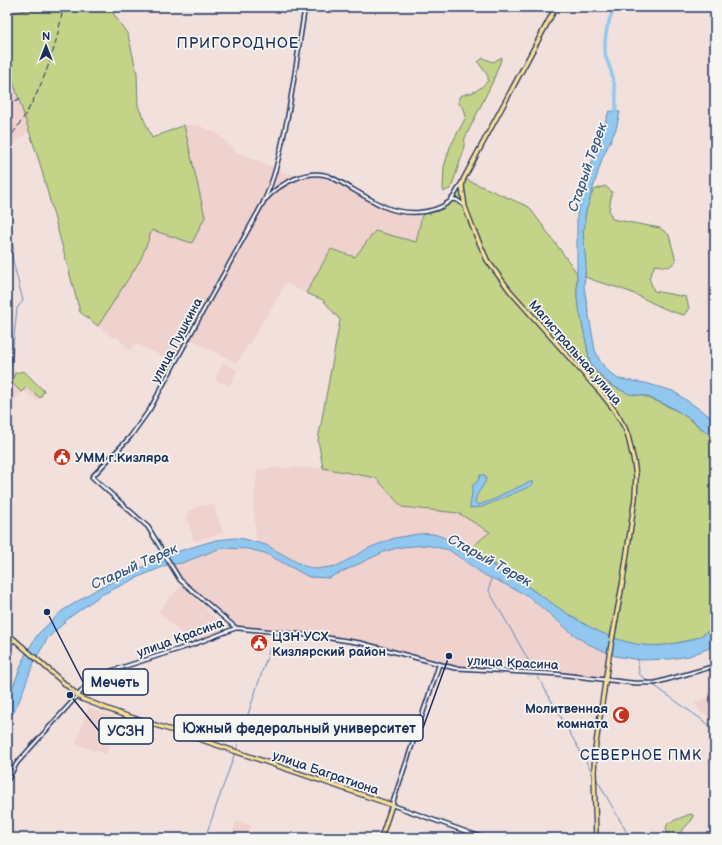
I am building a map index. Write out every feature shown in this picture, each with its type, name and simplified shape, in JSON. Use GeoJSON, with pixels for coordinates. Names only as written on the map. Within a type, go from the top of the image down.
{"type":"FeatureCollection","features":[{"type":"Feature","properties":{"kind":"main road"},"geometry":{"type":"LineString","coordinates":[[463,180],[556,7]]}},
{"type":"Feature","properties":{"kind":"main road","name":"Магистральная улица"},"geometry":{"type":"LineString","coordinates":[[463,180],[462,188],[466,207],[480,246],[487,260],[510,291],[601,393],[620,419],[628,436],[634,462],[636,493],[624,573],[605,679],[594,762],[596,838]]}},
{"type":"Feature","properties":{"kind":"main road"},"geometry":{"type":"LineString","coordinates":[[7,632],[15,640]]}},
{"type":"Feature","properties":{"kind":"main road","name":"улица Багратиона"},"geometry":{"type":"LineString","coordinates":[[15,640],[82,699],[121,714],[392,805]]}},
{"type":"Feature","properties":{"kind":"main road"},"geometry":{"type":"LineString","coordinates":[[381,838],[392,805]]}},
{"type":"Feature","properties":{"kind":"street","name":"улица Пушкина"},"geometry":{"type":"LineString","coordinates":[[236,628],[180,580],[148,527],[92,477],[130,437],[150,409],[272,185],[283,140],[305,7]]}},
{"type":"Feature","properties":{"kind":"street","name":"улица Пушкина"},"geometry":{"type":"LineString","coordinates":[[263,202],[275,191],[292,180],[309,174],[329,176],[385,207],[404,211],[423,212],[445,204],[451,199]]}},
{"type":"Feature","properties":{"kind":"street"},"geometry":{"type":"LineString","coordinates":[[463,180],[451,199],[457,200],[466,207]]}},
{"type":"Feature","properties":{"kind":"street","name":"улица Красина"},"geometry":{"type":"LineString","coordinates":[[78,695],[95,676],[192,645],[236,628],[316,636],[361,643],[454,668],[556,674],[647,684],[714,666]]}},
{"type":"Feature","properties":{"kind":"street"},"geometry":{"type":"LineString","coordinates":[[7,645],[15,640]]}},
{"type":"Feature","properties":{"kind":"street"},"geometry":{"type":"LineString","coordinates":[[392,805],[439,665]]}},
{"type":"Feature","properties":{"kind":"street"},"geometry":{"type":"LineString","coordinates":[[7,781],[17,763],[78,695]]}},
{"type":"Feature","properties":{"kind":"street","name":"улица Багратиона"},"geometry":{"type":"LineString","coordinates":[[392,805],[484,838]]}},
{"type":"Feature","properties":{"kind":"shaded area"},"geometry":{"type":"Polygon","coordinates":[[[7,52],[32,130],[7,149],[7,52]]]}},
{"type":"Feature","properties":{"kind":"shaded area"},"geometry":{"type":"Polygon","coordinates":[[[184,125],[197,125],[216,133],[238,153],[283,172],[301,177],[313,175],[333,179],[355,189],[389,210],[422,215],[415,242],[375,231],[354,257],[331,248],[306,293],[285,283],[277,299],[237,363],[192,340],[171,360],[136,343],[130,350],[116,336],[113,338],[97,324],[150,228],[201,216],[184,125]]]}},
{"type":"Feature","properties":{"kind":"shaded area"},"geometry":{"type":"Polygon","coordinates":[[[223,363],[237,370],[230,386],[215,380],[223,363]]]}},
{"type":"Feature","properties":{"kind":"shaded area"},"geometry":{"type":"Polygon","coordinates":[[[7,371],[24,372],[45,391],[37,401],[24,391],[9,406],[7,404],[7,371]]]}},
{"type":"Feature","properties":{"kind":"shaded area"},"geometry":{"type":"Polygon","coordinates":[[[308,467],[323,468],[377,479],[402,507],[458,513],[490,532],[467,551],[433,533],[418,534],[393,539],[371,546],[337,566],[316,569],[304,565],[266,545],[256,542],[254,509],[257,469],[308,467]]]}},
{"type":"Feature","properties":{"kind":"shaded area"},"geometry":{"type":"Polygon","coordinates":[[[213,504],[223,533],[194,541],[187,518],[188,511],[200,506],[213,504]]]}},
{"type":"Feature","properties":{"kind":"shaded area"},"geometry":{"type":"Polygon","coordinates":[[[427,545],[449,551],[487,577],[513,589],[539,606],[582,641],[610,655],[606,680],[579,678],[551,673],[451,668],[363,643],[237,628],[181,578],[175,564],[182,563],[221,548],[249,550],[265,553],[309,577],[329,579],[386,551],[400,547],[427,545]]]}},
{"type":"Feature","properties":{"kind":"shaded area"},"geometry":{"type":"Polygon","coordinates":[[[182,585],[224,627],[216,636],[192,643],[158,611],[182,585]]]}},
{"type":"Feature","properties":{"kind":"shaded area"},"geometry":{"type":"Polygon","coordinates":[[[715,695],[715,721],[700,711],[694,702],[715,695]]]}},
{"type":"Feature","properties":{"kind":"shaded area"},"geometry":{"type":"Polygon","coordinates":[[[88,708],[117,718],[106,754],[76,744],[88,708]]]}},
{"type":"Feature","properties":{"kind":"shaded area"},"geometry":{"type":"Polygon","coordinates":[[[236,821],[251,826],[246,838],[231,838],[236,821]]]}},
{"type":"Feature","properties":{"kind":"green space"},"geometry":{"type":"Polygon","coordinates":[[[40,7],[109,7],[128,35],[137,73],[138,106],[152,138],[184,125],[205,217],[192,243],[152,230],[141,259],[98,326],[80,312],[40,164],[7,63],[7,14],[40,7]]]}},
{"type":"Feature","properties":{"kind":"green space"},"geometry":{"type":"Polygon","coordinates":[[[502,57],[493,81],[465,138],[463,153],[451,188],[444,192],[444,167],[450,147],[466,117],[464,109],[459,104],[459,97],[475,91],[488,81],[488,76],[478,62],[483,58],[493,62],[502,57]]]}},
{"type":"Feature","properties":{"kind":"green space"},"geometry":{"type":"Polygon","coordinates":[[[465,179],[529,207],[577,273],[577,297],[591,367],[608,384],[630,394],[643,396],[659,402],[681,413],[715,439],[715,625],[700,636],[691,640],[660,646],[647,646],[628,643],[609,637],[572,618],[505,571],[467,551],[490,532],[458,513],[402,507],[376,478],[323,468],[318,440],[340,320],[323,300],[306,293],[331,249],[355,257],[375,231],[416,242],[422,215],[434,211],[453,201],[465,179]]]}},
{"type":"Feature","properties":{"kind":"green space"},"geometry":{"type":"Polygon","coordinates":[[[605,186],[612,192],[609,210],[612,219],[660,228],[669,235],[676,261],[669,267],[655,265],[649,278],[654,291],[686,297],[689,308],[684,315],[663,308],[630,292],[585,277],[583,228],[585,216],[594,190],[605,186]]]}},
{"type":"Feature","properties":{"kind":"green space"},"geometry":{"type":"Polygon","coordinates":[[[24,371],[44,391],[40,398],[27,387],[21,392],[12,383],[15,373],[24,371]]]}},
{"type":"Feature","properties":{"kind":"green space"},"geometry":{"type":"Polygon","coordinates":[[[690,814],[693,815],[692,820],[675,838],[665,838],[668,833],[666,828],[668,823],[690,814]]]}},
{"type":"Feature","properties":{"kind":"water"},"geometry":{"type":"Polygon","coordinates":[[[609,111],[620,112],[616,129],[602,159],[585,215],[585,226],[583,231],[586,264],[584,287],[595,350],[600,361],[608,371],[618,379],[645,383],[673,391],[715,420],[715,439],[690,419],[671,407],[646,396],[629,394],[611,385],[591,366],[577,299],[577,215],[582,193],[609,111]]]}},
{"type":"Feature","properties":{"kind":"water"},"geometry":{"type":"Polygon","coordinates":[[[480,475],[485,475],[486,479],[475,499],[475,503],[479,505],[530,482],[534,482],[531,486],[482,507],[470,508],[473,485],[478,481],[480,475]]]}},
{"type":"Feature","properties":{"kind":"water"},"geometry":{"type":"Polygon","coordinates":[[[418,534],[433,534],[446,539],[508,574],[564,612],[600,632],[618,639],[637,644],[657,646],[697,638],[715,626],[715,646],[689,656],[670,659],[640,660],[615,656],[586,643],[528,596],[486,576],[449,550],[426,545],[401,547],[386,551],[329,578],[309,577],[265,553],[248,549],[221,548],[182,563],[167,565],[141,576],[101,595],[70,617],[47,639],[34,662],[14,712],[7,721],[7,702],[26,653],[38,634],[62,611],[97,589],[155,561],[176,552],[216,540],[236,538],[266,545],[304,566],[316,569],[337,566],[371,547],[395,538],[418,534]]]}},
{"type":"Feature","properties":{"kind":"waterway","name":"Старый Терек"},"geometry":{"type":"LineString","coordinates":[[615,7],[610,17],[605,41],[605,55],[615,87],[615,115]]}},
{"type":"Feature","properties":{"kind":"waterway"},"geometry":{"type":"LineString","coordinates":[[7,225],[14,250],[11,253],[23,301],[17,308],[11,366],[7,384]]}},
{"type":"Feature","properties":{"kind":"waterway"},"geometry":{"type":"LineString","coordinates":[[491,579],[489,591],[592,772]]}},
{"type":"Feature","properties":{"kind":"waterway"},"geometry":{"type":"LineString","coordinates":[[236,750],[270,648]]}},
{"type":"Feature","properties":{"kind":"waterway"},"geometry":{"type":"LineString","coordinates":[[638,659],[639,674],[649,682]]}},
{"type":"Feature","properties":{"kind":"waterway"},"geometry":{"type":"LineString","coordinates":[[652,684],[715,729]]}},
{"type":"Feature","properties":{"kind":"waterway"},"geometry":{"type":"LineString","coordinates":[[205,838],[235,753]]}},
{"type":"Feature","properties":{"kind":"waterway"},"geometry":{"type":"LineString","coordinates":[[596,778],[630,838]]}},
{"type":"Feature","properties":{"kind":"railway"},"geometry":{"type":"LineString","coordinates":[[7,141],[18,127],[44,78],[56,43],[63,7]]}},
{"type":"Feature","properties":{"kind":"railway"},"geometry":{"type":"LineString","coordinates":[[7,105],[21,98]]}},
{"type":"Feature","properties":{"kind":"place","name":"УММ г.Кизляра"},"geometry":{"type":"Point","coordinates":[62,457]}},
{"type":"Feature","properties":{"kind":"place","name":"Мечеть"},"geometry":{"type":"Point","coordinates":[47,612]}},
{"type":"Feature","properties":{"kind":"place","name":"ЦЗН УСХ Кизлярский район"},"geometry":{"type":"Point","coordinates":[259,643]}},
{"type":"Feature","properties":{"kind":"place","name":"Южный федеральный университет"},"geometry":{"type":"Point","coordinates":[449,656]}},
{"type":"Feature","properties":{"kind":"place","name":"УСЗН"},"geometry":{"type":"Point","coordinates":[70,695]}},
{"type":"Feature","properties":{"kind":"place","name":"Молитвенная комната"},"geometry":{"type":"Point","coordinates":[621,715]}},
{"type":"Feature","properties":{"kind":"district","name":"ПРИГОРОДНОЕ"},"geometry":{"type":"Point","coordinates":[238,43]}},
{"type":"Feature","properties":{"kind":"district","name":"СЕВЕРНОЕ ПМК"},"geometry":{"type":"Point","coordinates":[641,755]}}]}
